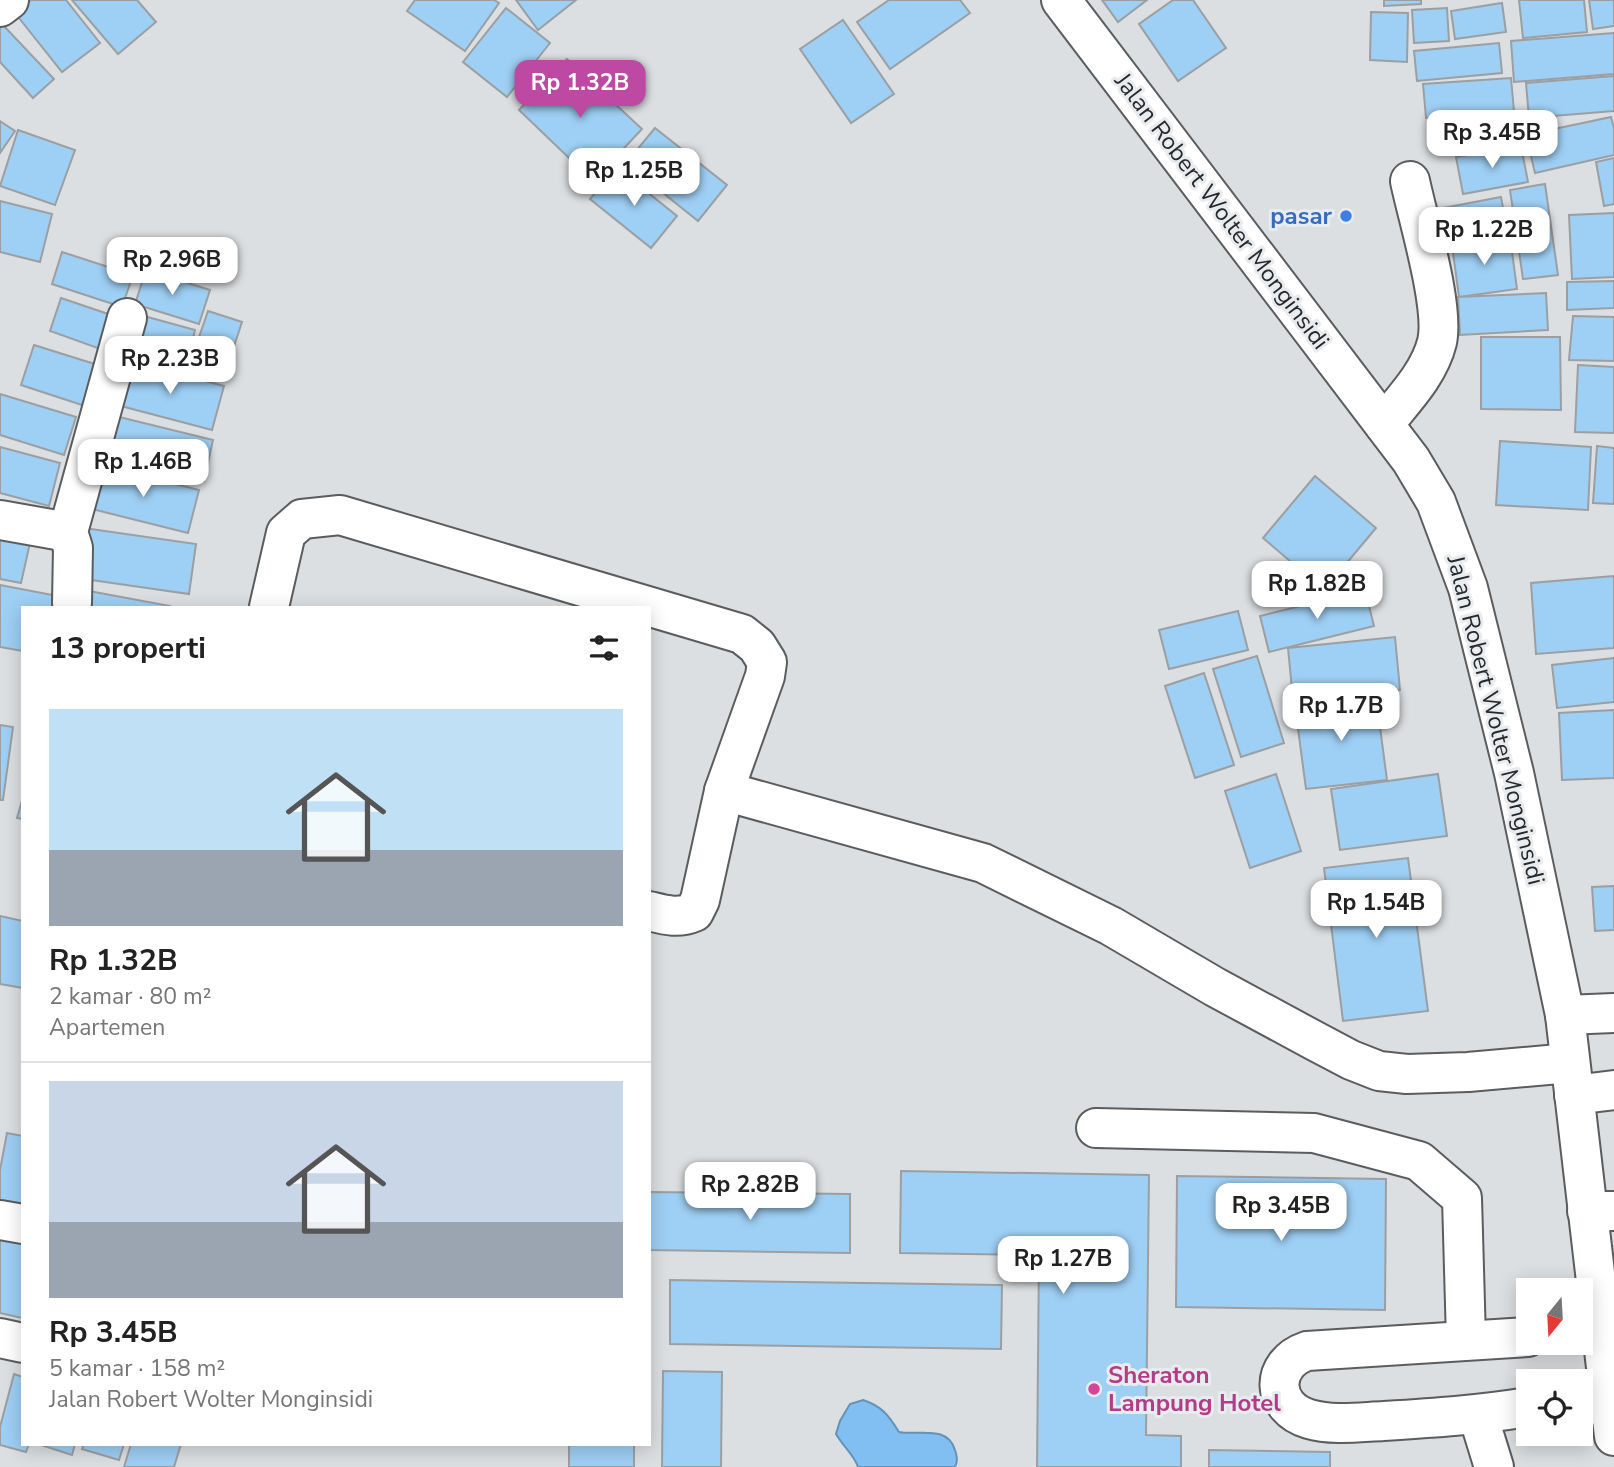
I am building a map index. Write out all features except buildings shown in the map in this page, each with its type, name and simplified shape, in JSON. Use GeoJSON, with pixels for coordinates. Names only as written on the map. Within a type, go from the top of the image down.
{"type":"FeatureCollection","features":[{"type":"Feature","properties":{"kind":"main road"},"geometry":{"type":"LineString","coordinates":[[0,7],[9,0]]}},
{"type":"Feature","properties":{"kind":"main road","name":"Jalan Robert Wolter Monginsidi"},"geometry":{"type":"LineString","coordinates":[[1061,0],[1411,460],[1436,502],[1468,588],[1514,773],[1565,1015],[1572,1079],[1601,1211],[1601,1415]]}},
{"type":"Feature","properties":{"kind":"main road"},"geometry":{"type":"LineString","coordinates":[[1384,424],[1423,375],[1437,341],[1434,290],[1410,181]]}},
{"type":"Feature","properties":{"kind":"main road"},"geometry":{"type":"LineString","coordinates":[[72,603],[73,548],[68,531],[127,318]]}},
{"type":"Feature","properties":{"kind":"main road"},"geometry":{"type":"LineString","coordinates":[[269,606],[286,533],[302,519],[340,515],[647,606]]}},
{"type":"Feature","properties":{"kind":"main road"},"geometry":{"type":"LineString","coordinates":[[0,520],[68,531]]}},
{"type":"Feature","properties":{"kind":"main road"},"geometry":{"type":"LineString","coordinates":[[651,607],[741,634],[757,646],[767,662],[761,692],[724,791],[694,912],[673,917],[651,912]]}},
{"type":"Feature","properties":{"kind":"main road"},"geometry":{"type":"LineString","coordinates":[[724,791],[992,867],[1111,926],[1215,987],[1351,1060],[1379,1071],[1406,1074],[1468,1072],[1572,1079],[1614,1090]]}},
{"type":"Feature","properties":{"kind":"main road"},"geometry":{"type":"LineString","coordinates":[[1565,1015],[1614,1013]]}},
{"type":"Feature","properties":{"kind":"main road"},"geometry":{"type":"LineString","coordinates":[[1096,1128],[1314,1133],[1419,1161],[1462,1198],[1466,1340]]}},
{"type":"Feature","properties":{"kind":"main road"},"geometry":{"type":"LineString","coordinates":[[0,1220],[21,1224]]}},
{"type":"Feature","properties":{"kind":"main road"},"geometry":{"type":"LineString","coordinates":[[0,1338],[21,1343]]}},
{"type":"Feature","properties":{"kind":"main road"},"geometry":{"type":"LineString","coordinates":[[1516,1338],[1307,1351],[1294,1355],[1279,1380],[1281,1397],[1288,1407],[1308,1419],[1338,1423],[1478,1415],[1516,1409]]}},
{"type":"Feature","properties":{"kind":"main road"},"geometry":{"type":"LineString","coordinates":[[1478,1415],[1494,1467]]}},
{"type":"Feature","properties":{"kind":"water"},"geometry":{"type":"Polygon","coordinates":[[[863,1400],[884,1412],[899,1432],[931,1433],[945,1437],[955,1450],[955,1467],[858,1467],[836,1434],[850,1404],[863,1400]]]}},
{"type":"Feature","properties":{"kind":"place","name":"pasar"},"geometry":{"type":"Point","coordinates":[1346,216]}},
{"type":"Feature","properties":{"kind":"place","name":"Sheraton Lampung Hotel"},"geometry":{"type":"Point","coordinates":[1094,1389]}}]}
